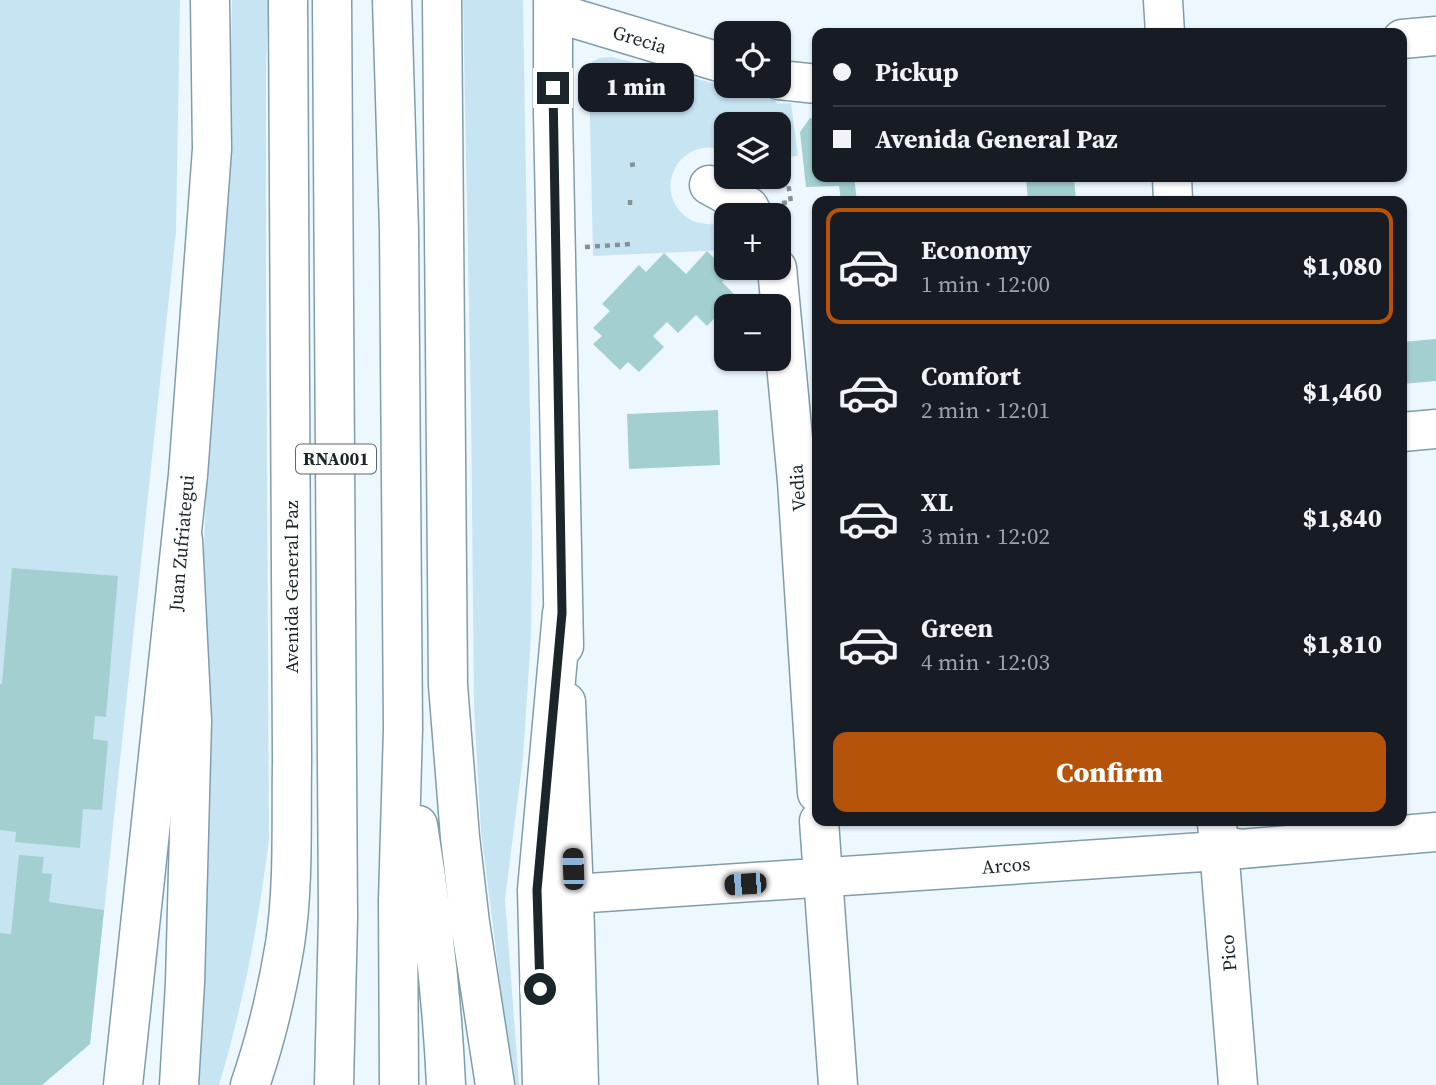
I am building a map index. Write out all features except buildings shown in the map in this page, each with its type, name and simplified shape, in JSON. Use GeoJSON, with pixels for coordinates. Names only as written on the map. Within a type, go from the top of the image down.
{"type":"FeatureCollection","features":[{"type":"Feature","properties":{"kind":"main road","name":"Juan Zufriategui"},"geometry":{"type":"LineString","coordinates":[[123,1085],[183,540],[212,149],[210,0]]}},
{"type":"Feature","properties":{"kind":"main road","name":"Avenida General Paz"},"geometry":{"type":"LineString","coordinates":[[250,1085],[274,1002],[285,942],[290,870],[292,761],[288,0]]}},
{"type":"Feature","properties":{"kind":"main road","name":"RNA001"},"geometry":{"type":"LineString","coordinates":[[332,0],[338,917],[334,1085]]}},
{"type":"Feature","properties":{"kind":"main road","name":"RNA001"},"geometry":{"type":"LineString","coordinates":[[392,0],[399,230],[403,729],[398,900],[399,1085]]}},
{"type":"Feature","properties":{"kind":"main road"},"geometry":{"type":"LineString","coordinates":[[442,0],[449,685],[460,837],[470,923],[495,1085]]}},
{"type":"Feature","properties":{"kind":"main road"},"geometry":{"type":"LineString","coordinates":[[1163,0],[1165,28]]}},
{"type":"Feature","properties":{"kind":"main road"},"geometry":{"type":"LineString","coordinates":[[553,6],[562,613],[579,1085]]}},
{"type":"Feature","properties":{"kind":"main road","name":"Grecia"},"geometry":{"type":"LineString","coordinates":[[553,6],[714,61]]}},
{"type":"Feature","properties":{"kind":"main road"},"geometry":{"type":"LineString","coordinates":[[1407,39],[1436,36]]}},
{"type":"Feature","properties":{"kind":"main road"},"geometry":{"type":"LineString","coordinates":[[791,81],[812,83]]}},
{"type":"Feature","properties":{"kind":"main road"},"geometry":{"type":"LineString","coordinates":[[709,185],[742,203]]}},
{"type":"Feature","properties":{"kind":"main road","name":"Vedia"},"geometry":{"type":"LineString","coordinates":[[779,280],[807,480],[812,636]]}},
{"type":"Feature","properties":{"kind":"main road"},"geometry":{"type":"LineString","coordinates":[[1407,432],[1436,429]]}},
{"type":"Feature","properties":{"kind":"main road"},"geometry":{"type":"LineString","coordinates":[[179,1085],[186,983],[192,721],[183,540]]}},
{"type":"Feature","properties":{"kind":"main road"},"geometry":{"type":"LineString","coordinates":[[542,1085],[537,890],[562,613]]}},
{"type":"Feature","properties":{"kind":"main road"},"geometry":{"type":"LineString","coordinates":[[403,729],[432,911],[443,1007],[446,1085]]}},
{"type":"Feature","properties":{"kind":"main road"},"geometry":{"type":"LineString","coordinates":[[819,826],[838,1085]]}},
{"type":"Feature","properties":{"kind":"main road","name":"Arcos"},"geometry":{"type":"LineString","coordinates":[[574,894],[1203,852],[1218,833],[1241,849],[1436,832]]}},
{"type":"Feature","properties":{"kind":"main road","name":"Pico"},"geometry":{"type":"LineString","coordinates":[[1218,833],[1238,1085]]}},
{"type":"Feature","properties":{"kind":"main road"},"geometry":{"type":"LineString","coordinates":[[312,1085],[338,917]]}},
{"type":"Feature","properties":{"kind":"main road"},"geometry":{"type":"LineString","coordinates":[[443,1007],[458,1085]]}},
{"type":"Feature","properties":{"kind":"path"},"geometry":{"type":"LineString","coordinates":[[630,165],[638,164]]}},
{"type":"Feature","properties":{"kind":"path"},"geometry":{"type":"LineString","coordinates":[[630,200],[630,209]]}},
{"type":"Feature","properties":{"kind":"path"},"geometry":{"type":"LineString","coordinates":[[625,244],[631,244]]}},
{"type":"Feature","properties":{"kind":"shaded area"},"geometry":{"type":"Polygon","coordinates":[[[0,0],[180,0],[176,231],[90,1044],[42,1085],[0,1085],[0,0]]]}},
{"type":"Feature","properties":{"kind":"shaded area"},"geometry":{"type":"Polygon","coordinates":[[[232,0],[269,0],[266,66],[266,284],[269,839],[249,963],[219,1085],[195,1085],[206,488],[228,180],[232,0]]]}},
{"type":"Feature","properties":{"kind":"shaded area"},"geometry":{"type":"Polygon","coordinates":[[[463,0],[523,0],[532,538],[531,636],[523,758],[505,899],[519,1085],[513,1085],[481,831],[474,706],[463,0]]]}},
{"type":"Feature","properties":{"kind":"shaded area"},"geometry":{"type":"Polygon","coordinates":[[[612,57],[714,83],[714,98],[771,98],[777,104],[791,103],[798,156],[791,156],[791,112],[714,112],[714,149],[692,151],[681,160],[674,172],[671,185],[673,199],[680,211],[693,221],[714,224],[714,251],[593,256],[589,71],[592,62],[599,58],[612,57]]]}},
{"type":"Feature","properties":{"kind":"route"},"geometry":{"type":"LineString","coordinates":[[540,989],[537,890],[562,613],[553,88]]}}]}
